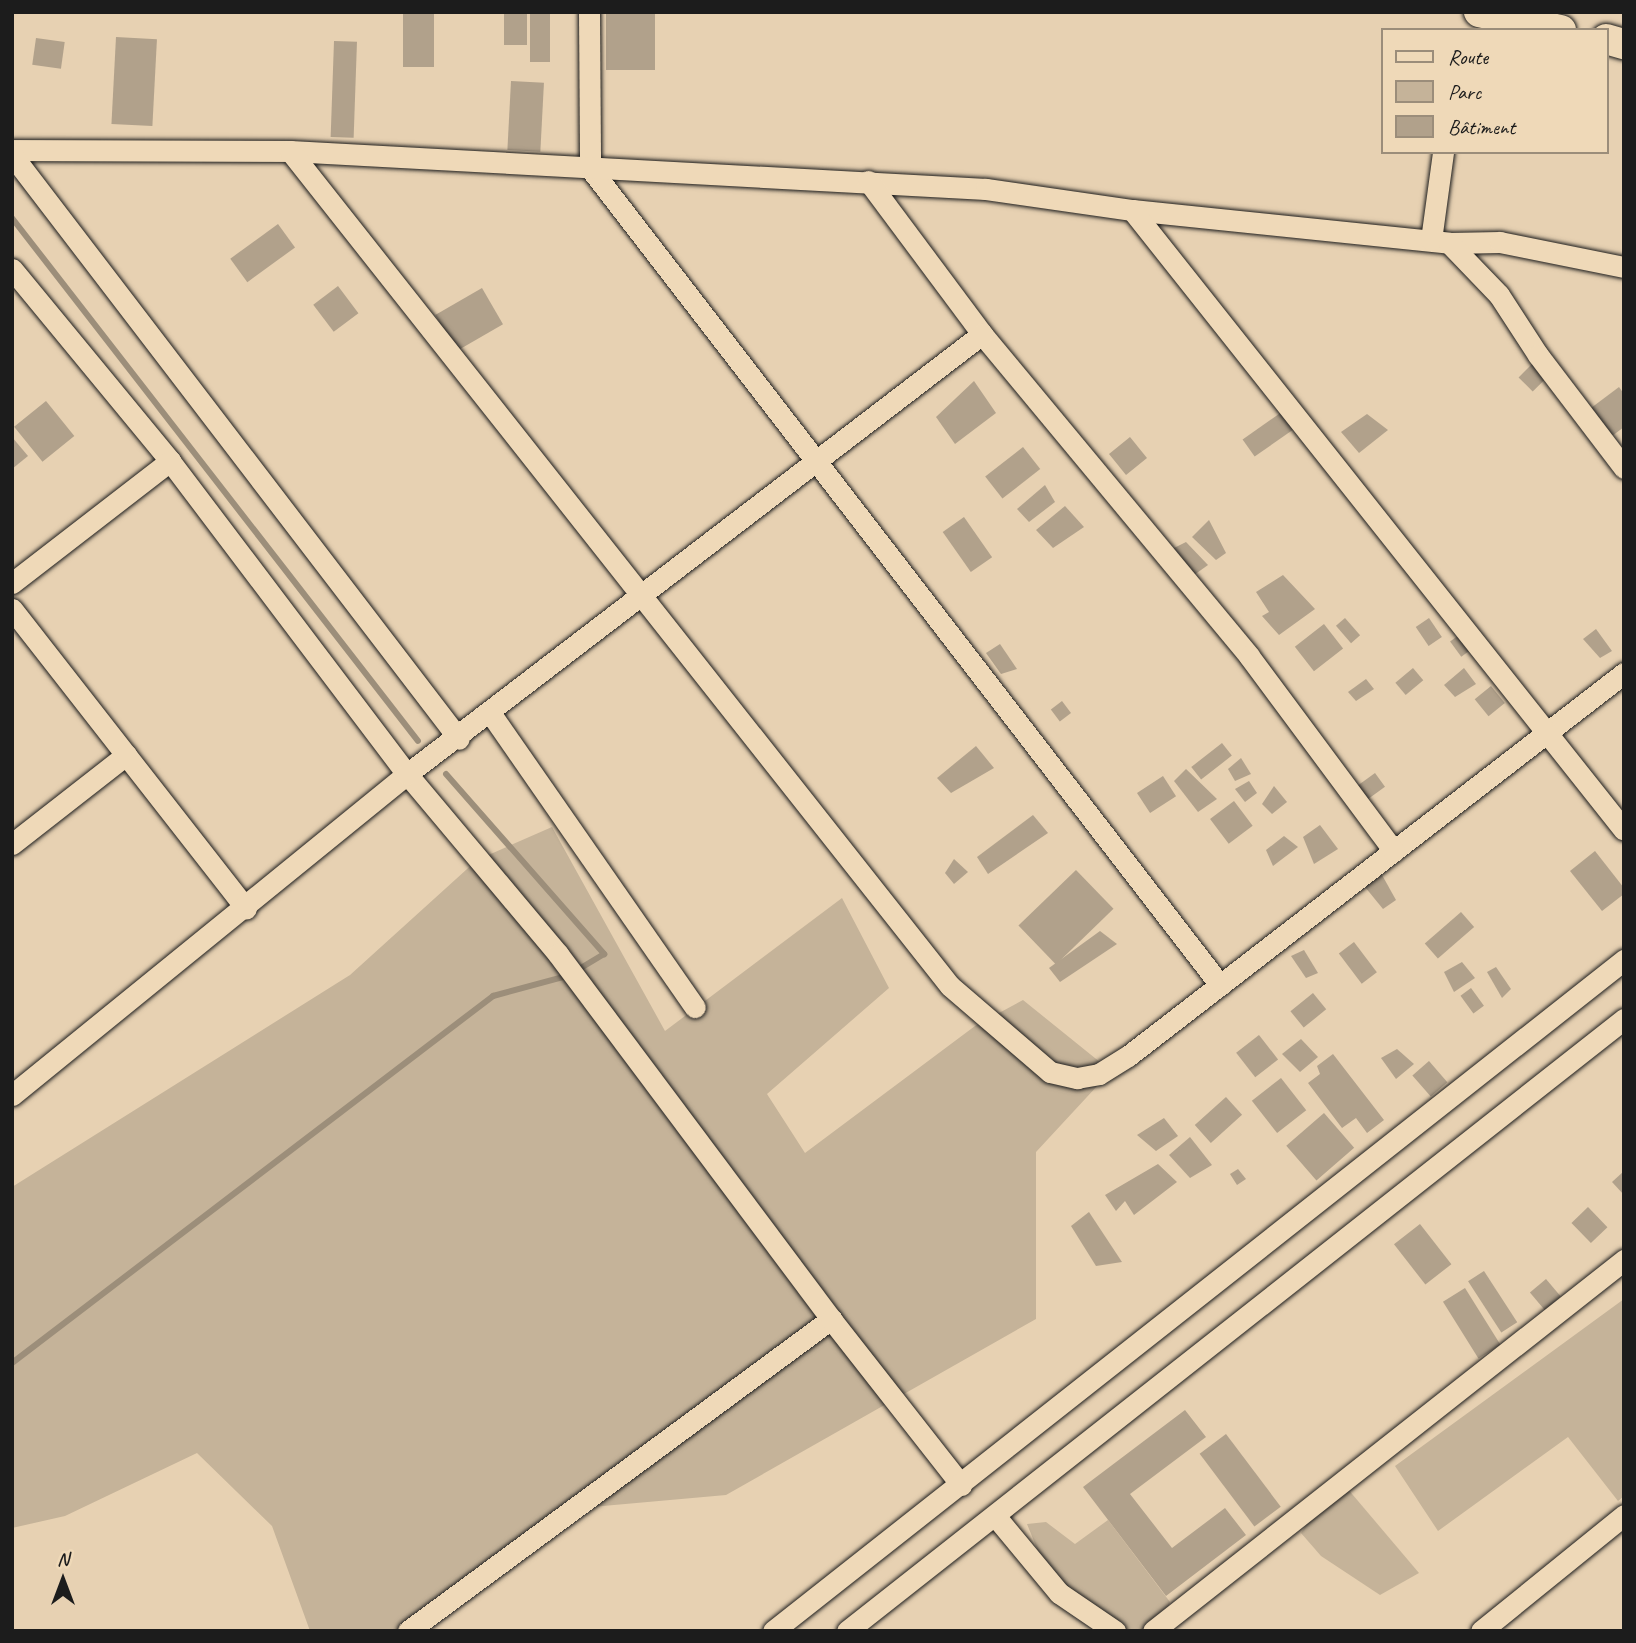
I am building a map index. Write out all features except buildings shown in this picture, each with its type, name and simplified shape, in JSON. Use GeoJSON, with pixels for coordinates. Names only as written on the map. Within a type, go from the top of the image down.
{"type":"FeatureCollection","features":[{"type":"Feature","properties":{"kind":"highway"},"geometry":{"type":"LineString","coordinates":[[1479,12],[1553,28]]}},
{"type":"Feature","properties":{"kind":"street"},"geometry":{"type":"LineString","coordinates":[[589,12],[590,168],[1220,985]]}},
{"type":"Feature","properties":{"kind":"street"},"geometry":{"type":"LineString","coordinates":[[290,151],[489,398],[642,598],[950,986],[1050,1072],[1077,1078],[1099,1074],[1220,985],[1394,852],[1545,731],[1624,673]]}},
{"type":"Feature","properties":{"kind":"street"},"geometry":{"type":"LineString","coordinates":[[12,153],[290,151],[986,188],[1132,210],[1440,242],[1500,242],[1624,267]]}},
{"type":"Feature","properties":{"kind":"street"},"geometry":{"type":"LineString","coordinates":[[12,153],[459,739]]}},
{"type":"Feature","properties":{"kind":"street"},"geometry":{"type":"LineString","coordinates":[[1443,154],[1440,242],[1499,295],[1538,355],[1624,468]]}},
{"type":"Feature","properties":{"kind":"street"},"geometry":{"type":"LineString","coordinates":[[868,181],[982,334],[1249,656],[1394,852]]}},
{"type":"Feature","properties":{"kind":"street"},"geometry":{"type":"LineString","coordinates":[[1132,210],[1624,830]]}},
{"type":"Feature","properties":{"kind":"street"},"geometry":{"type":"LineString","coordinates":[[12,269],[170,461],[407,774],[558,954],[831,1319],[961,1485]]}},
{"type":"Feature","properties":{"kind":"street"},"geometry":{"type":"LineString","coordinates":[[12,1096],[246,908],[407,774],[459,739],[982,334]]}},
{"type":"Feature","properties":{"kind":"street"},"geometry":{"type":"LineString","coordinates":[[12,583],[170,461]]}},
{"type":"Feature","properties":{"kind":"street"},"geometry":{"type":"LineString","coordinates":[[12,609],[246,908]]}},
{"type":"Feature","properties":{"kind":"street"},"geometry":{"type":"LineString","coordinates":[[491,714],[695,1007]]}},
{"type":"Feature","properties":{"kind":"street"},"geometry":{"type":"LineString","coordinates":[[12,844],[126,755]]}},
{"type":"Feature","properties":{"kind":"street"},"geometry":{"type":"LineString","coordinates":[[773,1631],[1624,960]]}},
{"type":"Feature","properties":{"kind":"street"},"geometry":{"type":"LineString","coordinates":[[847,1631],[996,1517],[1624,1019]]}},
{"type":"Feature","properties":{"kind":"street"},"geometry":{"type":"LineString","coordinates":[[1153,1631],[1624,1260]]}},
{"type":"Feature","properties":{"kind":"street"},"geometry":{"type":"LineString","coordinates":[[408,1631],[831,1319]]}},
{"type":"Feature","properties":{"kind":"street"},"geometry":{"type":"LineString","coordinates":[[1481,1631],[1624,1515]]}},
{"type":"Feature","properties":{"kind":"street"},"geometry":{"type":"LineString","coordinates":[[996,1517],[1059,1593],[1115,1631]]}},
{"type":"Feature","properties":{"kind":"green space"},"geometry":{"type":"Polygon","coordinates":[[[552,827],[665,1031],[842,898],[889,988],[767,1094],[805,1153],[975,1026],[1023,1000],[1111,1071],[1036,1152],[1036,1319],[726,1495],[558,1510],[403,1631],[310,1631],[272,1526],[197,1453],[65,1516],[12,1528],[12,1187],[350,975],[477,860],[552,827]]]}},
{"type":"Feature","properties":{"kind":"green space"},"geometry":{"type":"Polygon","coordinates":[[[1624,1299],[1624,1496],[1618,1501],[1568,1437],[1438,1531],[1395,1466],[1624,1299]]]}},
{"type":"Feature","properties":{"kind":"green space"},"geometry":{"type":"Polygon","coordinates":[[[1347,1488],[1419,1573],[1380,1595],[1321,1556],[1301,1533],[1329,1489],[1347,1488]]]}},
{"type":"Feature","properties":{"kind":"green space"},"geometry":{"type":"Polygon","coordinates":[[[1108,1520],[1170,1602],[1161,1629],[1116,1631],[1103,1625],[1042,1561],[1027,1524],[1046,1522],[1075,1544],[1108,1520]]]}},
{"type":"Feature","properties":{"kind":"waterway"},"geometry":{"type":"LineString","coordinates":[[12,218],[418,741]]}},
{"type":"Feature","properties":{"kind":"waterway"},"geometry":{"type":"LineString","coordinates":[[446,774],[604,954],[577,970]]}},
{"type":"Feature","properties":{"kind":"waterway"},"geometry":{"type":"LineString","coordinates":[[12,1363],[493,996],[567,976]]}}]}
